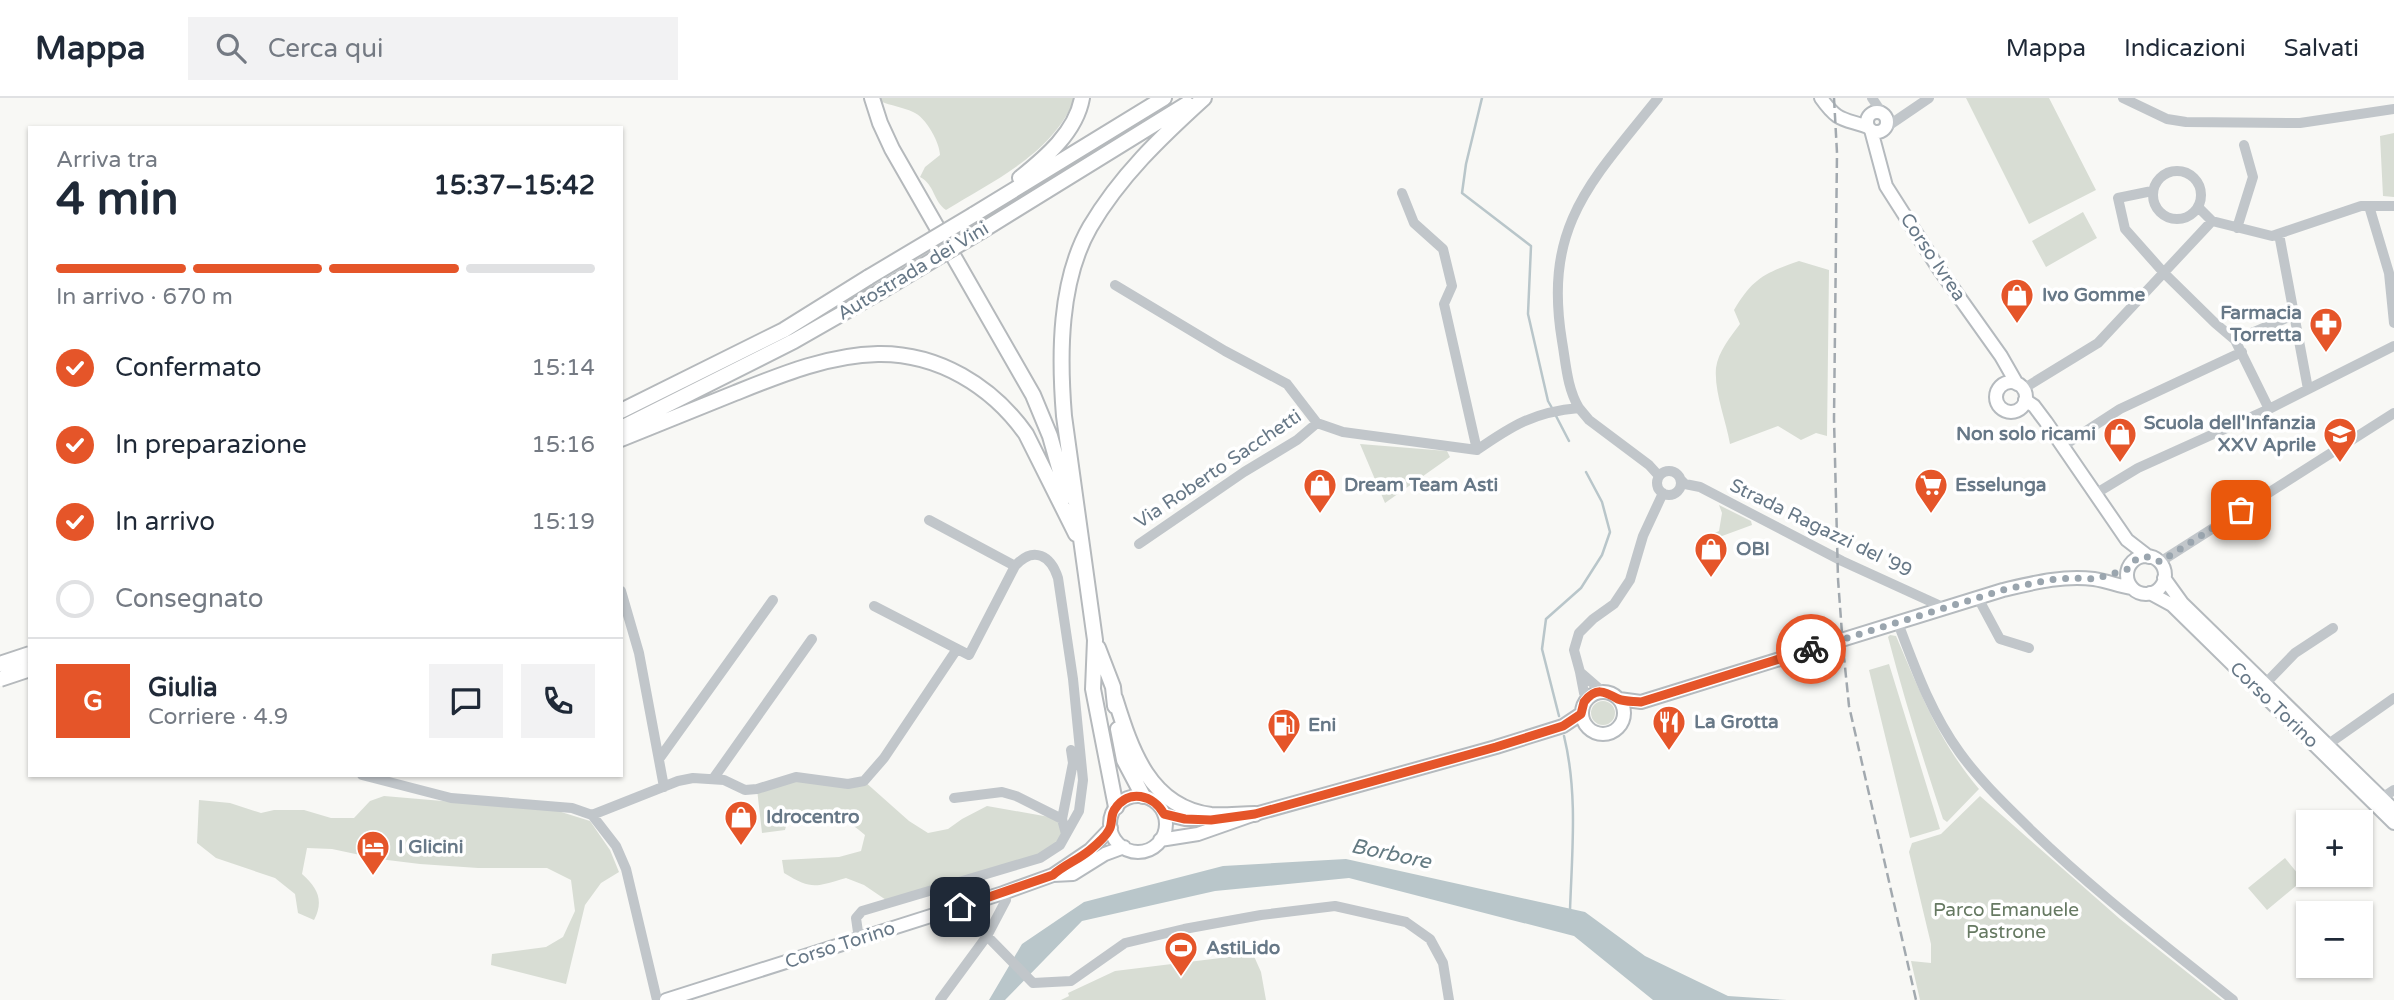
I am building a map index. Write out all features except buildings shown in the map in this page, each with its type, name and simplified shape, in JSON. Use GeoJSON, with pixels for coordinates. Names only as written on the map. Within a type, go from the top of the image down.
{"type":"FeatureCollection","features":[{"type":"Feature","properties":{"kind":"highway"},"geometry":{"type":"LineString","coordinates":[[872,98],[892,149],[1033,395],[1051,436],[1081,544]]}},
{"type":"Feature","properties":{"kind":"highway"},"geometry":{"type":"LineString","coordinates":[[973,215],[1034,167],[1061,141],[1080,110],[1082,98]]}},
{"type":"Feature","properties":{"kind":"highway","name":"Autostrada dei Vini"},"geometry":{"type":"LineString","coordinates":[[623,410],[784,330],[1164,98]]}},
{"type":"Feature","properties":{"kind":"highway","name":"Autostrada dei Vini"},"geometry":{"type":"LineString","coordinates":[[623,427],[794,341],[878,293],[1195,98]]}},
{"type":"Feature","properties":{"kind":"highway"},"geometry":{"type":"LineString","coordinates":[[1116,807],[1093,689],[1095,640],[1062,380],[1065,309],[1073,271],[1089,228],[1118,186],[1151,148],[1204,98]]}},
{"type":"Feature","properties":{"kind":"highway"},"geometry":{"type":"LineString","coordinates":[[623,438],[776,376],[824,362],[856,355],[880,354],[927,362],[973,380],[1015,419],[1026,434],[1081,544]]}},
{"type":"Feature","properties":{"kind":"highway"},"geometry":{"type":"LineString","coordinates":[[1095,640],[1138,762],[1152,784],[1169,799],[1186,808],[1212,815],[1255,814]]}},
{"type":"Feature","properties":{"kind":"highway"},"geometry":{"type":"LineString","coordinates":[[0,664],[28,655]]}},
{"type":"Feature","properties":{"kind":"highway"},"geometry":{"type":"LineString","coordinates":[[0,679],[28,670]]}},
{"type":"Feature","properties":{"kind":"highway"},"geometry":{"type":"LineString","coordinates":[[1115,698],[1118,738],[1124,760],[1143,796]]}},
{"type":"Feature","properties":{"kind":"main road"},"geometry":{"type":"LineString","coordinates":[[1821,98],[1839,119],[1877,122]]}},
{"type":"Feature","properties":{"kind":"main road"},"geometry":{"type":"LineString","coordinates":[[1829,98],[1840,110],[1877,122]]}},
{"type":"Feature","properties":{"kind":"main road","name":"Corso Ivrea"},"geometry":{"type":"LineString","coordinates":[[1877,122],[1881,176],[1886,186],[1937,266],[2001,356],[2021,395]]}},
{"type":"Feature","properties":{"kind":"main road"},"geometry":{"type":"LineString","coordinates":[[2001,356],[1996,401],[2002,409],[2011,412],[2021,395]]}},
{"type":"Feature","properties":{"kind":"main road"},"geometry":{"type":"LineString","coordinates":[[1999,388],[2008,383],[2046,422],[2127,540],[2163,567],[2164,578],[2160,588],[2150,593],[2132,588],[2127,579],[2130,565],[2127,540]]}},
{"type":"Feature","properties":{"kind":"main road"},"geometry":{"type":"LineString","coordinates":[[2130,565],[2138,558],[2154,559]]}},
{"type":"Feature","properties":{"kind":"main road","name":"Corso Torino"},"geometry":{"type":"LineString","coordinates":[[2095,579],[2130,565]]}},
{"type":"Feature","properties":{"kind":"main road","name":"Corso Torino"},"geometry":{"type":"LineString","coordinates":[[2164,578],[2177,597],[2394,810]]}},
{"type":"Feature","properties":{"kind":"main road","name":"Corso Torino"},"geometry":{"type":"LineString","coordinates":[[1563,726],[1587,728],[1598,734],[1611,733],[1621,724],[1624,716],[1641,702],[1978,597],[2048,580],[2095,579],[2132,588]]}},
{"type":"Feature","properties":{"kind":"main road","name":"Corso Torino"},"geometry":{"type":"LineString","coordinates":[[2150,593],[2172,605],[2394,823]]}},
{"type":"Feature","properties":{"kind":"main road"},"geometry":{"type":"LineString","coordinates":[[1587,728],[1581,714],[1584,702],[1603,692]]}},
{"type":"Feature","properties":{"kind":"main road","name":"Corso Torino"},"geometry":{"type":"LineString","coordinates":[[1603,692],[1619,699],[1641,702]]}},
{"type":"Feature","properties":{"kind":"main road"},"geometry":{"type":"LineString","coordinates":[[1619,699],[1624,716]]}},
{"type":"Feature","properties":{"kind":"main road","name":"Corso Torino"},"geometry":{"type":"LineString","coordinates":[[666,1000],[1053,875],[1073,873],[1105,854],[1124,847],[1147,850],[1160,840],[1198,834],[1255,814],[1563,726],[1581,714]]}},
{"type":"Feature","properties":{"kind":"main road"},"geometry":{"type":"LineString","coordinates":[[1124,847],[1118,842],[1111,828],[1111,820],[1116,807],[1128,798],[1143,796],[1156,802],[1166,823],[1160,840]]}},
{"type":"Feature","properties":{"kind":"main road","name":"Corso Torino"},"geometry":{"type":"LineString","coordinates":[[1164,814],[1185,819],[1211,820],[1255,814]]}},
{"type":"Feature","properties":{"kind":"main road","name":"Corso Torino"},"geometry":{"type":"LineString","coordinates":[[1053,875],[1090,850],[1111,828]]}},
{"type":"Feature","properties":{"kind":"street"},"geometry":{"type":"LineString","coordinates":[[1573,409],[1558,313],[1561,253],[1574,213],[1592,180],[1658,98]]}},
{"type":"Feature","properties":{"kind":"street"},"geometry":{"type":"LineString","coordinates":[[1871,98],[1877,122],[1903,116],[1928,98]]}},
{"type":"Feature","properties":{"kind":"street"},"geometry":{"type":"LineString","coordinates":[[2123,98],[2175,121],[2300,123],[2394,109]]}},
{"type":"Feature","properties":{"kind":"street"},"geometry":{"type":"LineString","coordinates":[[2237,228],[2253,177],[2244,145]]}},
{"type":"Feature","properties":{"kind":"street"},"geometry":{"type":"LineString","coordinates":[[2180,170],[2198,182],[2201,189],[2198,207],[2193,213],[2180,219],[2165,216],[2155,206],[2152,191],[2166,173],[2180,170]]}},
{"type":"Feature","properties":{"kind":"street"},"geometry":{"type":"LineString","coordinates":[[2152,191],[2118,198],[2125,229],[2164,273],[2235,340],[2269,409]]}},
{"type":"Feature","properties":{"kind":"street"},"geometry":{"type":"LineString","coordinates":[[1402,193],[1414,223],[1443,248],[1452,286],[1444,304],[1477,450]]}},
{"type":"Feature","properties":{"kind":"street"},"geometry":{"type":"LineString","coordinates":[[2198,207],[2212,221],[2272,236],[2361,206],[2394,206]]}},
{"type":"Feature","properties":{"kind":"street"},"geometry":{"type":"LineString","coordinates":[[2369,206],[2389,273],[2394,323]]}},
{"type":"Feature","properties":{"kind":"street"},"geometry":{"type":"LineString","coordinates":[[2021,395],[2098,343],[2212,221]]}},
{"type":"Feature","properties":{"kind":"street"},"geometry":{"type":"LineString","coordinates":[[2279,234],[2308,389]]}},
{"type":"Feature","properties":{"kind":"street"},"geometry":{"type":"LineString","coordinates":[[1115,285],[1225,351],[1287,384],[1317,422],[1343,432],[1477,450],[1512,426],[1542,414],[1573,409],[1649,465],[1659,476]]}},
{"type":"Feature","properties":{"kind":"street"},"geometry":{"type":"LineString","coordinates":[[2235,340],[2296,314]]}},
{"type":"Feature","properties":{"kind":"street"},"geometry":{"type":"LineString","coordinates":[[2095,494],[2138,468],[2269,409],[2394,346]]}},
{"type":"Feature","properties":{"kind":"street"},"geometry":{"type":"LineString","coordinates":[[2063,446],[2120,409],[2242,352]]}},
{"type":"Feature","properties":{"kind":"street"},"geometry":{"type":"LineString","coordinates":[[2154,559],[2394,413]]}},
{"type":"Feature","properties":{"kind":"street","name":"Via Roberto Sacchetti"},"geometry":{"type":"LineString","coordinates":[[1139,544],[1244,472],[1297,440],[1317,422]]}},
{"type":"Feature","properties":{"kind":"street"},"geometry":{"type":"LineString","coordinates":[[1665,471],[1674,471],[1681,480],[1681,488],[1675,494],[1663,494],[1657,484],[1659,476],[1665,471]]}},
{"type":"Feature","properties":{"kind":"street","name":"Strada Ragazzi del '99"},"geometry":{"type":"LineString","coordinates":[[1681,480],[1685,484],[1700,487],[1842,561],[1945,608]]}},
{"type":"Feature","properties":{"kind":"street"},"geometry":{"type":"LineString","coordinates":[[1588,698],[1584,693],[1574,650],[1579,633],[1614,604],[1630,580],[1643,537],[1663,494]]}},
{"type":"Feature","properties":{"kind":"street"},"geometry":{"type":"LineString","coordinates":[[929,520],[1015,566]]}},
{"type":"Feature","properties":{"kind":"street"},"geometry":{"type":"LineString","coordinates":[[859,939],[856,918],[862,911],[1040,858],[1060,845],[1079,811],[1083,780],[1073,679],[1058,578],[1054,566],[1047,558],[1035,555],[1022,558],[1015,566],[969,655],[874,606]]}},
{"type":"Feature","properties":{"kind":"street"},"geometry":{"type":"LineString","coordinates":[[1978,597],[2000,639],[2029,649]]}},
{"type":"Feature","properties":{"kind":"street"},"geometry":{"type":"LineString","coordinates":[[623,598],[639,653],[664,787]]}},
{"type":"Feature","properties":{"kind":"street"},"geometry":{"type":"LineString","coordinates":[[659,759],[774,600]]}},
{"type":"Feature","properties":{"kind":"street"},"geometry":{"type":"LineString","coordinates":[[1898,622],[1927,698],[1959,752],[1981,780],[2053,851],[2114,905],[2233,1000]]}},
{"type":"Feature","properties":{"kind":"street"},"geometry":{"type":"LineString","coordinates":[[2265,684],[2295,653],[2333,628]]}},
{"type":"Feature","properties":{"kind":"street"},"geometry":{"type":"LineString","coordinates":[[713,779],[812,639]]}},
{"type":"Feature","properties":{"kind":"street"},"geometry":{"type":"LineString","coordinates":[[592,815],[678,781],[724,780],[745,790],[796,777],[848,784],[864,781],[884,758],[957,649]]}},
{"type":"Feature","properties":{"kind":"street"},"geometry":{"type":"LineString","coordinates":[[0,658],[28,674]]}},
{"type":"Feature","properties":{"kind":"street"},"geometry":{"type":"LineString","coordinates":[[1580,672],[1603,692]]}},
{"type":"Feature","properties":{"kind":"street"},"geometry":{"type":"LineString","coordinates":[[2327,745],[2394,698]]}},
{"type":"Feature","properties":{"kind":"street"},"geometry":{"type":"LineString","coordinates":[[1066,834],[1062,819],[1073,763],[1071,750]]}},
{"type":"Feature","properties":{"kind":"street"},"geometry":{"type":"LineString","coordinates":[[370,777],[451,797],[572,808],[592,815],[616,846],[626,869],[657,1000]]}},
{"type":"Feature","properties":{"kind":"street"},"geometry":{"type":"LineString","coordinates":[[2382,798],[2394,790]]}},
{"type":"Feature","properties":{"kind":"street"},"geometry":{"type":"LineString","coordinates":[[954,799],[1002,792],[1062,819]]}},
{"type":"Feature","properties":{"kind":"street"},"geometry":{"type":"LineString","coordinates":[[940,1000],[987,936],[1006,900],[1003,893]]}},
{"type":"Feature","properties":{"kind":"street"},"geometry":{"type":"LineString","coordinates":[[987,936],[1033,983],[1071,981],[1125,943],[1261,915],[1335,906],[1406,922],[1430,939],[1443,963],[1449,1000]]}},
{"type":"Feature","properties":{"kind":"green space"},"geometry":{"type":"Polygon","coordinates":[[[880,98],[1075,98],[1065,118],[1037,150],[1002,176],[946,210],[929,184],[920,177],[925,167],[940,155],[931,131],[918,115],[880,101],[880,98]]]}},
{"type":"Feature","properties":{"kind":"green space"},"geometry":{"type":"Polygon","coordinates":[[[1966,98],[2049,98],[2096,190],[2029,224],[1966,98]]]}},
{"type":"Feature","properties":{"kind":"green space"},"geometry":{"type":"Polygon","coordinates":[[[2394,133],[2394,197],[2383,196],[2380,136],[2394,133]]]}},
{"type":"Feature","properties":{"kind":"green space"},"geometry":{"type":"Polygon","coordinates":[[[2083,212],[2097,238],[2046,267],[2032,241],[2083,212]]]}},
{"type":"Feature","properties":{"kind":"green space"},"geometry":{"type":"Polygon","coordinates":[[[1799,261],[1829,270],[1827,436],[1816,433],[1801,440],[1778,426],[1730,444],[1718,396],[1716,368],[1722,350],[1740,324],[1734,310],[1747,291],[1761,278],[1799,261]]]}},
{"type":"Feature","properties":{"kind":"green space"},"geometry":{"type":"Polygon","coordinates":[[[1360,444],[1447,451],[1450,457],[1385,503],[1360,444]]]}},
{"type":"Feature","properties":{"kind":"green space"},"geometry":{"type":"Polygon","coordinates":[[[1719,505],[1751,521],[1752,525],[1703,543],[1702,539],[1719,531],[1722,513],[1719,505]]]}},
{"type":"Feature","properties":{"kind":"green space"},"geometry":{"type":"Polygon","coordinates":[[[1896,636],[1941,734],[1979,789],[1947,822],[1943,819],[1914,728],[1888,637],[1896,636]]]}},
{"type":"Feature","properties":{"kind":"green space"},"geometry":{"type":"Polygon","coordinates":[[[1889,664],[1940,829],[1910,838],[1869,670],[1889,664]]]}},
{"type":"Feature","properties":{"kind":"green space"},"geometry":{"type":"Polygon","coordinates":[[[1603,701],[1614,708],[1615,713],[1608,724],[1603,725],[1592,718],[1591,713],[1598,702],[1603,701]]]}},
{"type":"Feature","properties":{"kind":"green space"},"geometry":{"type":"Polygon","coordinates":[[[796,777],[864,781],[909,821],[928,833],[948,829],[987,806],[1055,818],[1066,834],[1040,858],[889,902],[864,885],[846,878],[814,885],[784,873],[782,860],[839,857],[861,851],[865,835],[838,818],[811,814],[789,815],[785,830],[762,833],[757,789],[796,777]]]}},
{"type":"Feature","properties":{"kind":"green space"},"geometry":{"type":"Polygon","coordinates":[[[384,796],[558,811],[590,821],[610,850],[619,872],[601,883],[585,905],[566,984],[491,965],[492,954],[546,947],[563,937],[575,911],[571,880],[547,868],[478,868],[420,864],[332,849],[307,848],[302,874],[318,895],[319,907],[314,920],[298,913],[295,894],[275,878],[216,858],[197,843],[199,800],[230,803],[261,813],[304,810],[331,818],[354,818],[370,801],[384,796]]]}},
{"type":"Feature","properties":{"kind":"green space","name":"Parco Emanuele Pastrone"},"geometry":{"type":"Polygon","coordinates":[[[1980,796],[2120,919],[2222,1000],[1920,1000],[1911,961],[1931,963],[1931,944],[1909,852],[1912,843],[1941,834],[1980,796]]]}},
{"type":"Feature","properties":{"kind":"green space"},"geometry":{"type":"Polygon","coordinates":[[[2285,858],[2296,871],[2296,886],[2267,910],[2248,888],[2285,858]]]}},
{"type":"Feature","properties":{"kind":"green space","name":"AstiLido"},"geometry":{"type":"Polygon","coordinates":[[[1253,954],[1261,972],[1266,1000],[1061,1000],[1069,996],[1068,993],[1115,971],[1253,954]]]}},
{"type":"Feature","properties":{"kind":"shaded area"},"geometry":{"type":"Polygon","coordinates":[[[1346,859],[1585,912],[1645,956],[1728,996],[1787,1000],[1653,1000],[1574,936],[1349,878],[1215,891],[1082,921],[1005,1000],[989,1000],[1022,944],[1084,902],[1223,866],[1346,859]]]}},
{"type":"Feature","properties":{"kind":"waterway"},"geometry":{"type":"LineString","coordinates":[[1482,98],[1462,193],[1531,246],[1528,314],[1548,401],[1552,408]]}},
{"type":"Feature","properties":{"kind":"waterway"},"geometry":{"type":"LineString","coordinates":[[1555,414],[1569,441]]}},
{"type":"Feature","properties":{"kind":"waterway"},"geometry":{"type":"LineString","coordinates":[[1559,716],[1542,649],[1546,619],[1581,588],[1602,555],[1610,532],[1602,502],[1586,472]]}},
{"type":"Feature","properties":{"kind":"waterway"},"geometry":{"type":"LineString","coordinates":[[1564,736],[1573,801],[1570,910]]}},
{"type":"Feature","properties":{"kind":"railway"},"geometry":{"type":"LineString","coordinates":[[1834,98],[1837,153],[1834,419],[1838,579],[1843,647],[1849,706],[1916,1000]]}},
{"type":"Feature","properties":{"kind":"way so far"},"geometry":{"type":"LineString","coordinates":[[1811,649],[2003,590],[2048,580],[2095,579],[2128,569],[2133,561],[2143,556],[2160,562],[2241,510]]}},
{"type":"Feature","properties":{"kind":"place","name":"Ivo Gomme"},"geometry":{"type":"Point","coordinates":[2017,325]}},
{"type":"Feature","properties":{"kind":"place","name":"Farmacia Torretta"},"geometry":{"type":"Point","coordinates":[2326,354]}},
{"type":"Feature","properties":{"kind":"place","name":"Non solo ricami"},"geometry":{"type":"Point","coordinates":[2120,464]}},
{"type":"Feature","properties":{"kind":"place","name":"Scuola dell'Infanzia XXV Aprile"},"geometry":{"type":"Point","coordinates":[2340,464]}},
{"type":"Feature","properties":{"kind":"place","name":"Dream Team Asti"},"geometry":{"type":"Point","coordinates":[1320,515]}},
{"type":"Feature","properties":{"kind":"place","name":"Esselunga"},"geometry":{"type":"Point","coordinates":[1931,515]}},
{"type":"Feature","properties":{"kind":"place","name":"OBI"},"geometry":{"type":"Point","coordinates":[1711,579]}},
{"type":"Feature","properties":{"kind":"place","name":"La Grotta"},"geometry":{"type":"Point","coordinates":[1669,752]}},
{"type":"Feature","properties":{"kind":"place","name":"Eni"},"geometry":{"type":"Point","coordinates":[1284,755]}},
{"type":"Feature","properties":{"kind":"place","name":"Idrocentro"},"geometry":{"type":"Point","coordinates":[741,847]}},
{"type":"Feature","properties":{"kind":"place","name":"I Glicini"},"geometry":{"type":"Point","coordinates":[373,877]}},
{"type":"Feature","properties":{"kind":"place","name":"AstiLido"},"geometry":{"type":"Point","coordinates":[1181,978]}},
{"type":"Feature","properties":{"kind":"route"},"geometry":{"type":"LineString","coordinates":[[960,907],[1053,875],[1070,864],[1090,850],[1111,828],[1113,811],[1128,798],[1150,798],[1161,807],[1164,814],[1185,819],[1211,820],[1255,814],[1563,726],[1581,714],[1584,702],[1597,692],[1609,692],[1619,699],[1641,702],[1811,649]]}},
{"type":"Feature","properties":{"kind":"water label","name":"Borbore"},"geometry":{"type":"Point","coordinates":[1391,854]}}]}
